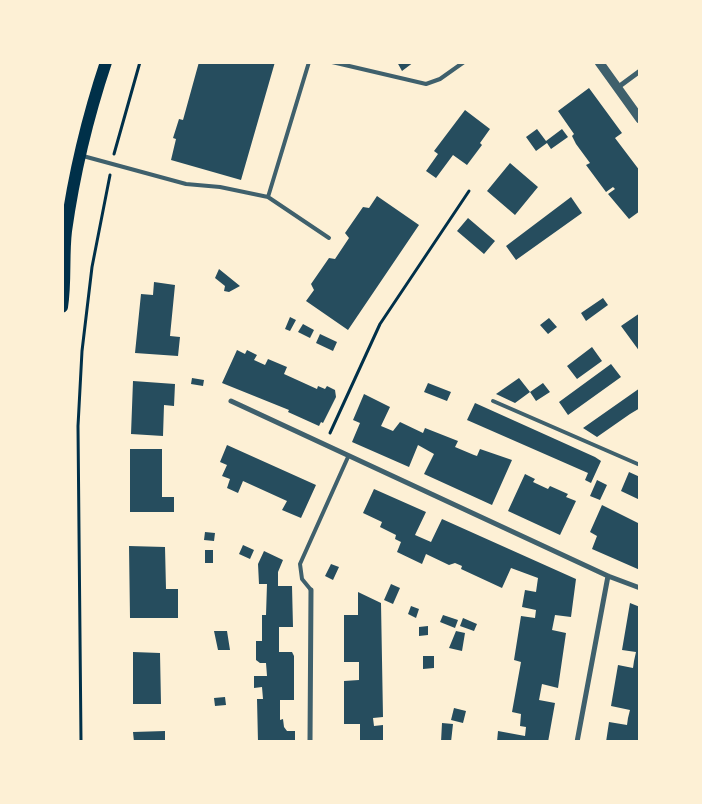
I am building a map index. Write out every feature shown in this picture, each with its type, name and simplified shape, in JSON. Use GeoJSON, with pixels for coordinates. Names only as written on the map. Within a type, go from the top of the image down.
{"type":"FeatureCollection","features":[{"type":"Feature","properties":{"kind":"main road"},"geometry":{"type":"LineString","coordinates":[[62,307],[66,280],[66,232],[81,155],[106,62]]}},
{"type":"Feature","properties":{"kind":"street"},"geometry":{"type":"LineString","coordinates":[[599,62],[640,119]]}},
{"type":"Feature","properties":{"kind":"street"},"geometry":{"type":"LineString","coordinates":[[617,88],[640,71]]}},
{"type":"Feature","properties":{"kind":"street"},"geometry":{"type":"LineString","coordinates":[[231,401],[348,457],[608,576],[640,588]]}},
{"type":"Feature","properties":{"kind":"street"},"geometry":{"type":"LineString","coordinates":[[577,742],[608,576]]}},
{"type":"Feature","properties":{"kind":"street"},"geometry":{"type":"LineString","coordinates":[[310,742],[312,590]]}},
{"type":"Feature","properties":{"kind":"lane"},"geometry":{"type":"LineString","coordinates":[[268,197],[309,62]]}},
{"type":"Feature","properties":{"kind":"lane"},"geometry":{"type":"LineString","coordinates":[[332,62],[426,84],[440,79],[464,62]]}},
{"type":"Feature","properties":{"kind":"lane"},"geometry":{"type":"LineString","coordinates":[[81,155],[112,162],[186,184],[220,187],[268,197],[329,238]]}},
{"type":"Feature","properties":{"kind":"lane"},"geometry":{"type":"LineString","coordinates":[[493,401],[640,466]]}},
{"type":"Feature","properties":{"kind":"lane"},"geometry":{"type":"LineString","coordinates":[[312,590],[302,579],[300,564],[348,457]]}},
{"type":"Feature","properties":{"kind":"path"},"geometry":{"type":"LineString","coordinates":[[81,742],[78,506],[79,397],[82,351],[92,267],[112,162],[140,62]]}},
{"type":"Feature","properties":{"kind":"path"},"geometry":{"type":"LineString","coordinates":[[324,445],[380,324],[469,191]]}},
{"type":"Feature","properties":{"kind":"building"},"geometry":{"type":"Polygon","coordinates":[[[199,62],[275,62],[241,180],[171,160],[176,139],[173,138],[179,119],[183,120],[199,62]]]}},
{"type":"Feature","properties":{"kind":"building"},"geometry":{"type":"Polygon","coordinates":[[[397,62],[414,62],[402,71],[397,62]]]}},
{"type":"Feature","properties":{"kind":"building"},"geometry":{"type":"Polygon","coordinates":[[[589,88],[622,133],[615,138],[640,171],[640,211],[629,219],[608,194],[615,189],[613,187],[606,192],[586,165],[590,163],[576,144],[572,136],[574,134],[558,111],[589,88]]]}},
{"type":"Feature","properties":{"kind":"building"},"geometry":{"type":"Polygon","coordinates":[[[465,110],[490,129],[480,143],[482,145],[467,165],[453,155],[436,178],[426,171],[438,154],[434,151],[465,110]]]}},
{"type":"Feature","properties":{"kind":"building"},"geometry":{"type":"Polygon","coordinates":[[[537,129],[546,141],[562,129],[568,137],[551,149],[547,143],[536,151],[526,137],[537,129]]]}},
{"type":"Feature","properties":{"kind":"building"},"geometry":{"type":"Polygon","coordinates":[[[510,163],[538,187],[515,215],[487,191],[510,163]]]}},
{"type":"Feature","properties":{"kind":"building"},"geometry":{"type":"Polygon","coordinates":[[[377,196],[419,225],[348,330],[306,301],[314,290],[311,284],[329,258],[335,259],[349,238],[345,233],[363,207],[369,208],[377,196]]]}},
{"type":"Feature","properties":{"kind":"building"},"geometry":{"type":"Polygon","coordinates":[[[571,197],[582,213],[516,260],[506,246],[571,197]]]}},
{"type":"Feature","properties":{"kind":"building"},"geometry":{"type":"Polygon","coordinates":[[[468,218],[495,241],[484,254],[457,231],[468,218]]]}},
{"type":"Feature","properties":{"kind":"building"},"geometry":{"type":"Polygon","coordinates":[[[219,269],[240,286],[229,292],[224,291],[225,286],[215,278],[219,269]]]}},
{"type":"Feature","properties":{"kind":"building"},"geometry":{"type":"Polygon","coordinates":[[[154,282],[175,285],[170,336],[180,337],[178,356],[135,353],[141,294],[153,295],[154,282]]]}},
{"type":"Feature","properties":{"kind":"building"},"geometry":{"type":"Polygon","coordinates":[[[603,298],[608,305],[586,321],[581,313],[603,298]]]}},
{"type":"Feature","properties":{"kind":"building"},"geometry":{"type":"Polygon","coordinates":[[[640,313],[640,352],[621,326],[640,313]]]}},
{"type":"Feature","properties":{"kind":"building"},"geometry":{"type":"Polygon","coordinates":[[[290,317],[296,320],[290,331],[285,329],[290,317]]]}},
{"type":"Feature","properties":{"kind":"building"},"geometry":{"type":"Polygon","coordinates":[[[549,318],[557,327],[548,334],[540,325],[549,318]]]}},
{"type":"Feature","properties":{"kind":"building"},"geometry":{"type":"Polygon","coordinates":[[[303,324],[314,330],[310,338],[298,332],[303,324]]]}},
{"type":"Feature","properties":{"kind":"building"},"geometry":{"type":"Polygon","coordinates":[[[320,334],[337,342],[333,351],[316,343],[320,334]]]}},
{"type":"Feature","properties":{"kind":"building"},"geometry":{"type":"Polygon","coordinates":[[[592,347],[602,361],[577,379],[567,366],[592,347]]]}},
{"type":"Feature","properties":{"kind":"building"},"geometry":{"type":"Polygon","coordinates":[[[237,350],[245,354],[247,350],[257,355],[254,360],[265,365],[268,359],[287,367],[284,374],[317,389],[318,386],[325,389],[327,386],[335,390],[336,397],[323,423],[321,422],[319,426],[288,412],[289,410],[222,383],[237,350]]]}},
{"type":"Feature","properties":{"kind":"building"},"geometry":{"type":"Polygon","coordinates":[[[611,364],[621,377],[568,415],[559,402],[611,364]]]}},
{"type":"Feature","properties":{"kind":"building"},"geometry":{"type":"Polygon","coordinates":[[[192,378],[204,380],[203,386],[191,384],[192,378]]]}},
{"type":"Feature","properties":{"kind":"building"},"geometry":{"type":"Polygon","coordinates":[[[519,378],[530,392],[515,403],[496,394],[519,378]]]}},
{"type":"Feature","properties":{"kind":"building"},"geometry":{"type":"Polygon","coordinates":[[[133,381],[175,384],[174,406],[164,405],[163,436],[131,434],[133,381]]]}},
{"type":"Feature","properties":{"kind":"building"},"geometry":{"type":"Polygon","coordinates":[[[428,383],[451,392],[447,401],[424,392],[428,383]]]}},
{"type":"Feature","properties":{"kind":"building"},"geometry":{"type":"Polygon","coordinates":[[[543,383],[550,392],[536,401],[530,392],[543,383]]]}},
{"type":"Feature","properties":{"kind":"building"},"geometry":{"type":"Polygon","coordinates":[[[640,388],[640,408],[597,437],[583,428],[640,388]]]}},
{"type":"Feature","properties":{"kind":"building"},"geometry":{"type":"Polygon","coordinates":[[[364,394],[390,407],[381,426],[393,431],[400,422],[423,433],[425,428],[458,441],[455,447],[474,455],[477,456],[480,449],[512,460],[492,505],[424,474],[434,454],[418,445],[409,467],[352,442],[360,423],[353,420],[364,394]]]}},
{"type":"Feature","properties":{"kind":"building"},"geometry":{"type":"Polygon","coordinates":[[[475,403],[601,461],[591,483],[585,480],[588,473],[467,420],[475,403]]]}},
{"type":"Feature","properties":{"kind":"building"},"geometry":{"type":"Polygon","coordinates":[[[227,445],[316,485],[301,518],[282,510],[287,501],[243,481],[238,493],[227,488],[230,479],[222,476],[227,465],[220,462],[227,445]]]}},
{"type":"Feature","properties":{"kind":"building"},"geometry":{"type":"Polygon","coordinates":[[[130,449],[162,449],[162,497],[174,497],[174,512],[130,512],[130,449]]]}},
{"type":"Feature","properties":{"kind":"building"},"geometry":{"type":"Polygon","coordinates":[[[629,472],[640,477],[640,500],[621,491],[629,472]]]}},
{"type":"Feature","properties":{"kind":"building"},"geometry":{"type":"Polygon","coordinates":[[[525,474],[535,479],[533,482],[548,489],[550,486],[568,494],[566,497],[576,501],[560,535],[508,511],[525,474]]]}},
{"type":"Feature","properties":{"kind":"building"},"geometry":{"type":"Polygon","coordinates":[[[597,480],[607,485],[600,500],[590,496],[597,480]]]}},
{"type":"Feature","properties":{"kind":"building"},"geometry":{"type":"Polygon","coordinates":[[[374,489],[426,512],[415,535],[431,542],[442,519],[576,579],[571,617],[555,615],[552,630],[566,633],[558,688],[542,684],[539,700],[555,703],[548,742],[497,742],[498,731],[525,736],[526,727],[520,726],[521,714],[512,712],[521,662],[514,660],[521,616],[535,618],[536,610],[522,607],[525,590],[536,592],[538,578],[511,568],[502,588],[461,569],[462,566],[455,563],[449,565],[426,554],[422,564],[397,552],[401,542],[395,539],[396,535],[380,527],[382,522],[363,513],[374,489]]]}},
{"type":"Feature","properties":{"kind":"building"},"geometry":{"type":"Polygon","coordinates":[[[602,505],[640,524],[640,570],[592,549],[597,536],[590,532],[602,505]]]}},
{"type":"Feature","properties":{"kind":"building"},"geometry":{"type":"Polygon","coordinates":[[[205,532],[215,533],[214,541],[204,540],[205,532]]]}},
{"type":"Feature","properties":{"kind":"building"},"geometry":{"type":"Polygon","coordinates":[[[243,545],[254,550],[250,559],[239,554],[243,545]]]}},
{"type":"Feature","properties":{"kind":"building"},"geometry":{"type":"Polygon","coordinates":[[[129,546],[165,547],[166,589],[178,589],[178,618],[130,618],[129,546]]]}},
{"type":"Feature","properties":{"kind":"building"},"geometry":{"type":"Polygon","coordinates":[[[205,550],[213,550],[213,563],[205,563],[205,550]]]}},
{"type":"Feature","properties":{"kind":"building"},"geometry":{"type":"Polygon","coordinates":[[[264,551],[283,560],[278,572],[278,586],[292,586],[293,627],[279,627],[279,652],[292,652],[294,656],[294,700],[280,700],[280,720],[283,719],[284,727],[287,731],[295,731],[295,742],[258,742],[257,699],[263,699],[262,687],[254,688],[254,676],[267,676],[266,663],[260,663],[256,660],[256,641],[262,641],[262,615],[266,615],[267,584],[259,584],[258,564],[264,551]]]}},
{"type":"Feature","properties":{"kind":"building"},"geometry":{"type":"Polygon","coordinates":[[[331,564],[339,567],[333,580],[325,576],[331,564]]]}},
{"type":"Feature","properties":{"kind":"building"},"geometry":{"type":"Polygon","coordinates":[[[391,584],[400,588],[393,604],[384,600],[391,584]]]}},
{"type":"Feature","properties":{"kind":"building"},"geometry":{"type":"Polygon","coordinates":[[[358,592],[381,603],[383,717],[373,718],[374,726],[383,725],[383,742],[360,742],[360,724],[344,724],[344,681],[359,680],[359,662],[344,662],[344,615],[358,615],[358,592]]]}},
{"type":"Feature","properties":{"kind":"building"},"geometry":{"type":"Polygon","coordinates":[[[630,603],[640,607],[640,742],[606,742],[609,722],[627,725],[630,710],[611,706],[618,665],[633,668],[636,652],[622,650],[630,603]]]}},
{"type":"Feature","properties":{"kind":"building"},"geometry":{"type":"Polygon","coordinates":[[[411,606],[419,609],[416,618],[408,614],[411,606]]]}},
{"type":"Feature","properties":{"kind":"building"},"geometry":{"type":"Polygon","coordinates":[[[443,615],[458,620],[455,628],[440,622],[443,615]]]}},
{"type":"Feature","properties":{"kind":"building"},"geometry":{"type":"Polygon","coordinates":[[[463,618],[477,624],[474,631],[460,626],[463,618]]]}},
{"type":"Feature","properties":{"kind":"building"},"geometry":{"type":"Polygon","coordinates":[[[428,626],[428,635],[419,636],[419,627],[428,626]]]}},
{"type":"Feature","properties":{"kind":"building"},"geometry":{"type":"Polygon","coordinates":[[[214,631],[227,631],[230,650],[218,650],[214,631]]]}},
{"type":"Feature","properties":{"kind":"building"},"geometry":{"type":"Polygon","coordinates":[[[456,631],[465,633],[462,651],[449,648],[456,631]]]}},
{"type":"Feature","properties":{"kind":"building"},"geometry":{"type":"Polygon","coordinates":[[[133,652],[160,653],[161,704],[133,704],[133,652]]]}},
{"type":"Feature","properties":{"kind":"building"},"geometry":{"type":"Polygon","coordinates":[[[423,656],[434,656],[434,668],[423,669],[423,656]]]}},
{"type":"Feature","properties":{"kind":"building"},"geometry":{"type":"Polygon","coordinates":[[[225,697],[226,705],[215,706],[214,698],[225,697]]]}},
{"type":"Feature","properties":{"kind":"building"},"geometry":{"type":"Polygon","coordinates":[[[454,708],[466,711],[463,723],[451,720],[454,708]]]}},
{"type":"Feature","properties":{"kind":"building"},"geometry":{"type":"Polygon","coordinates":[[[442,723],[453,724],[451,742],[441,742],[442,723]]]}},
{"type":"Feature","properties":{"kind":"building"},"geometry":{"type":"Polygon","coordinates":[[[165,731],[165,742],[134,742],[133,732],[165,731]]]}}]}
